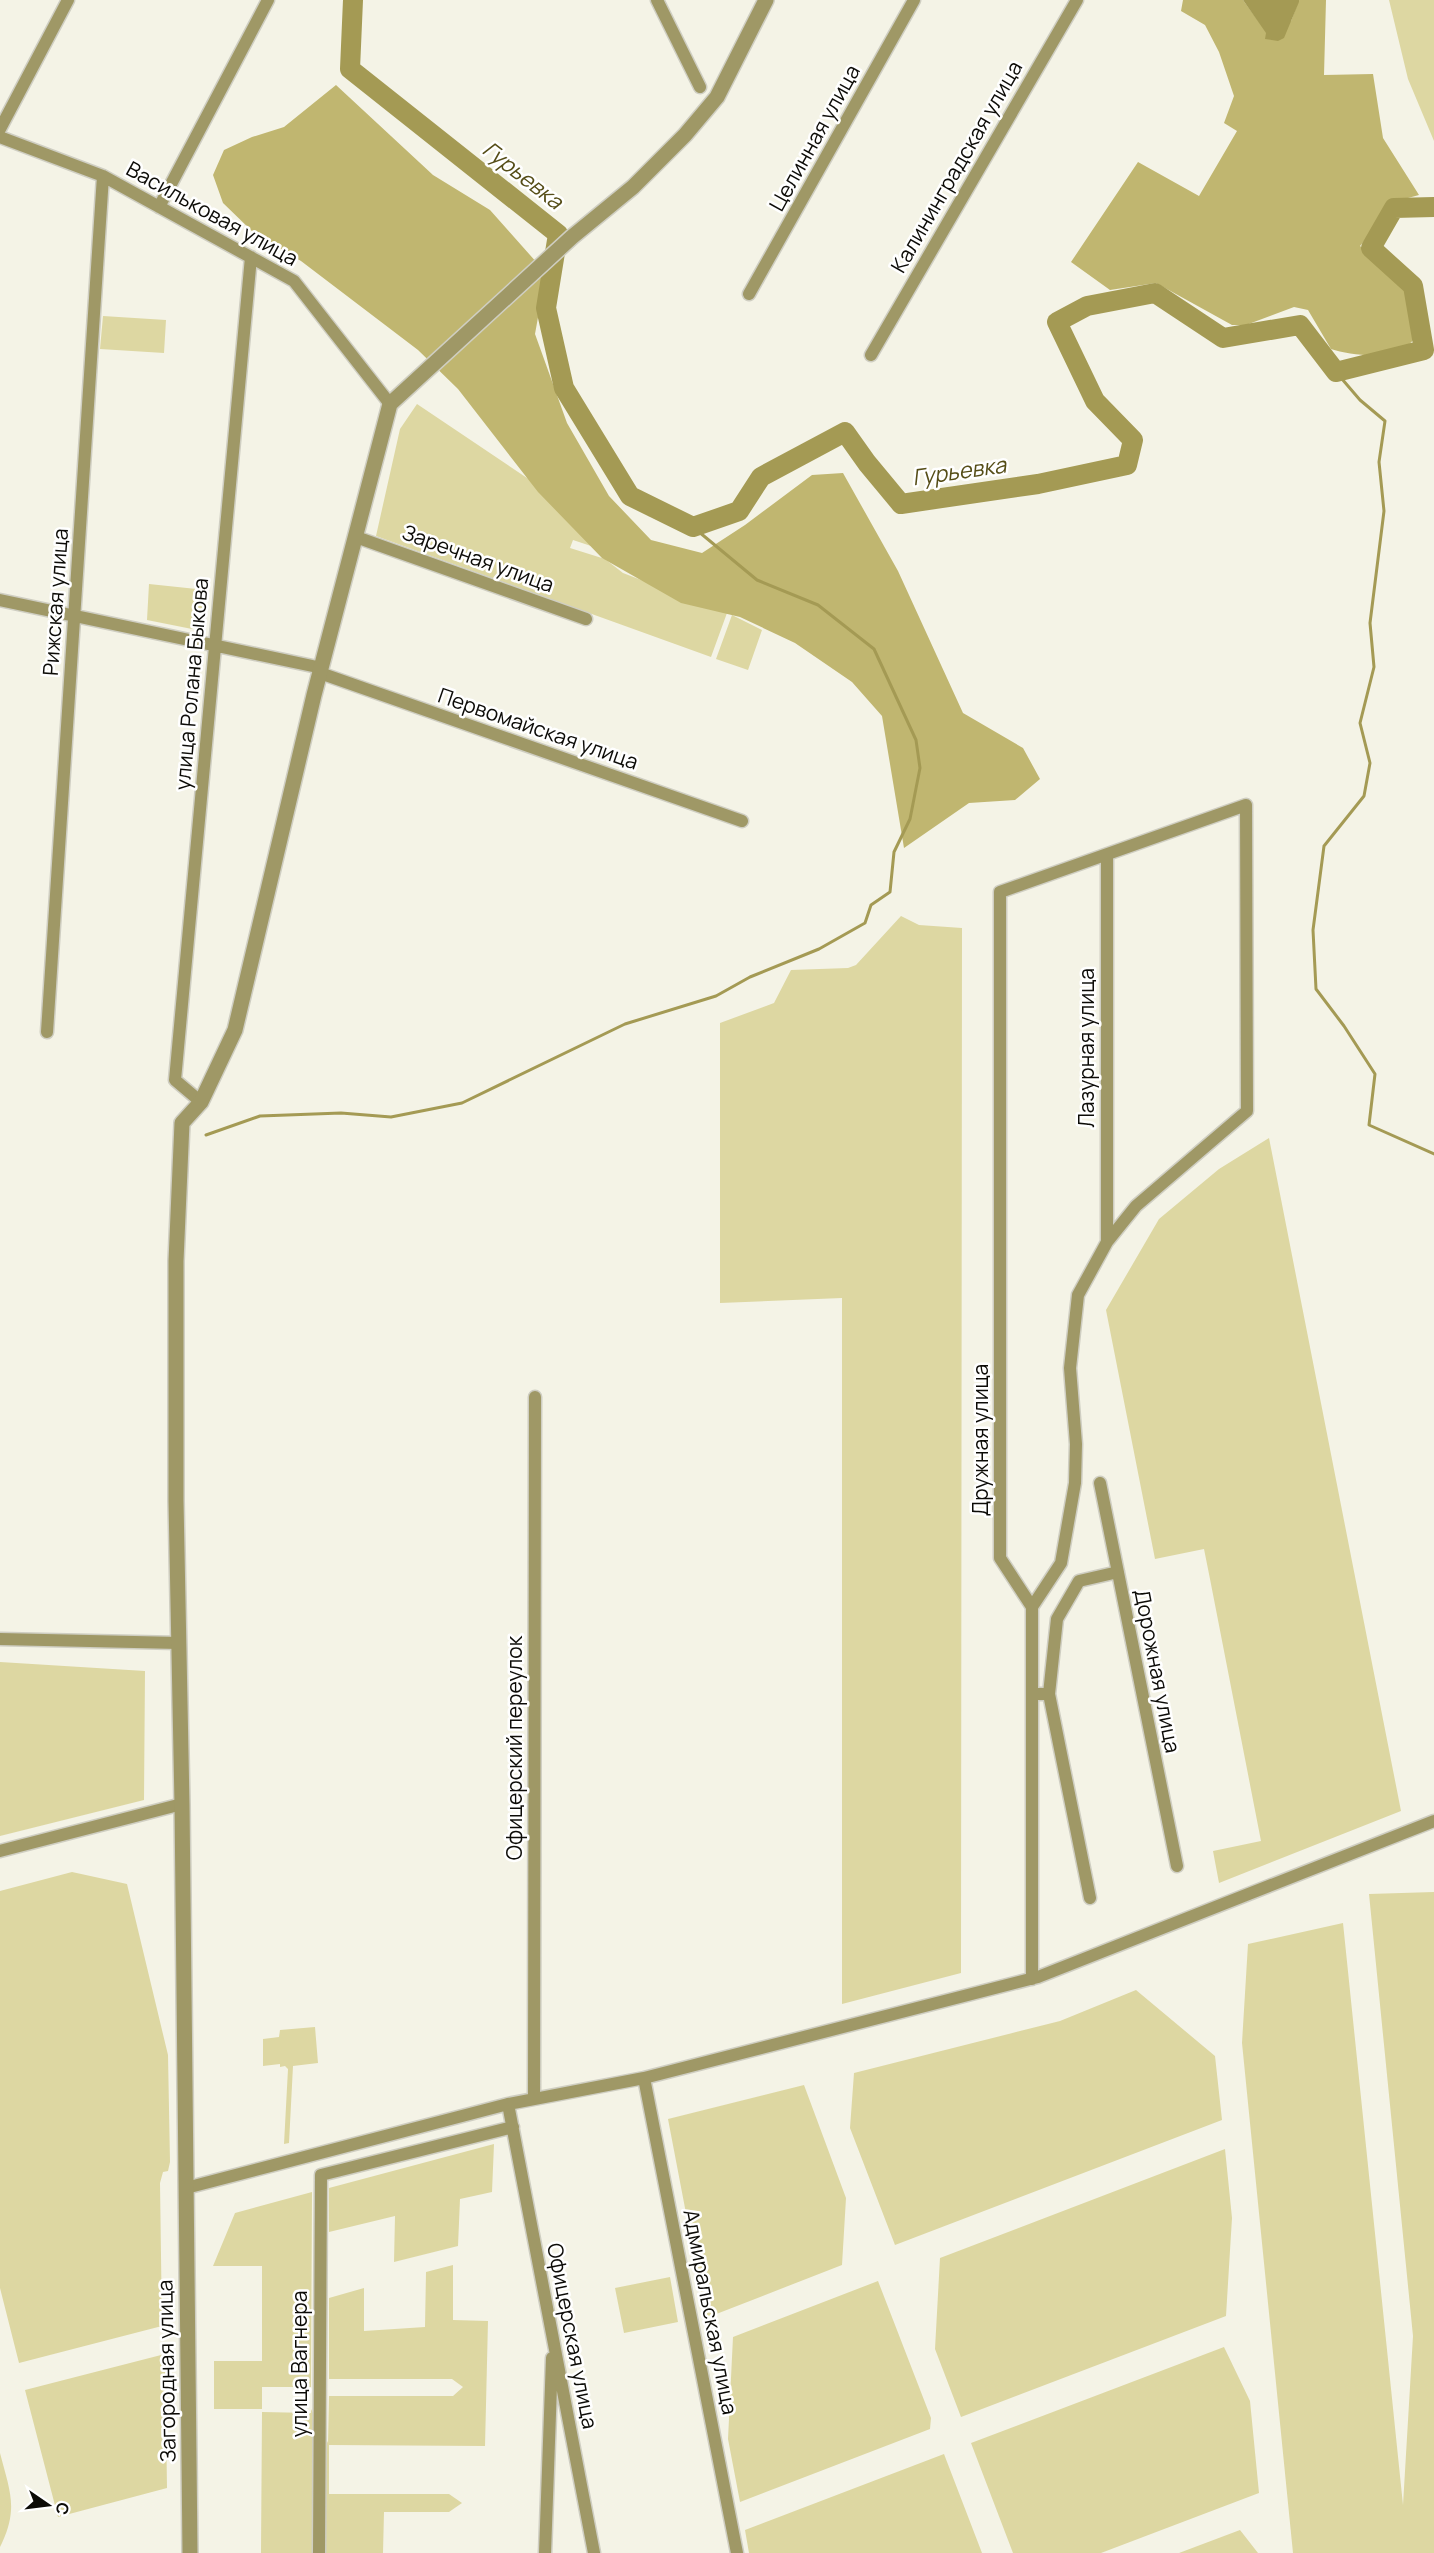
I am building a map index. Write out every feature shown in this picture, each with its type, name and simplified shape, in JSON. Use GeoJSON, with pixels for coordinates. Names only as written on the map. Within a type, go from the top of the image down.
{"type":"FeatureCollection","features":[{"type":"Feature","properties":{"kind":"street"},"geometry":{"type":"LineString","coordinates":[[0,129],[68,0]]}},
{"type":"Feature","properties":{"kind":"street"},"geometry":{"type":"LineString","coordinates":[[159,207],[268,0]]}},
{"type":"Feature","properties":{"kind":"street"},"geometry":{"type":"LineString","coordinates":[[657,0],[700,87]]}},
{"type":"Feature","properties":{"kind":"street"},"geometry":{"type":"LineString","coordinates":[[390,404],[572,237],[633,187],[684,135],[717,97],[766,0]]}},
{"type":"Feature","properties":{"kind":"street","name":"Целинная улица"},"geometry":{"type":"LineString","coordinates":[[749,294],[914,0]]}},
{"type":"Feature","properties":{"kind":"street","name":"Калининградская улица"},"geometry":{"type":"LineString","coordinates":[[871,354],[1077,0]]}},
{"type":"Feature","properties":{"kind":"street","name":"Васильковая улица"},"geometry":{"type":"LineString","coordinates":[[0,137],[103,176],[294,281],[390,404]]}},
{"type":"Feature","properties":{"kind":"street","name":"Рижская улица"},"geometry":{"type":"LineString","coordinates":[[47,1032],[103,176]]}},
{"type":"Feature","properties":{"kind":"street","name":"улица Ролана Быкова"},"geometry":{"type":"LineString","coordinates":[[201,1102],[175,1080],[251,257]]}},
{"type":"Feature","properties":{"kind":"street","name":"Загородная улица"},"geometry":{"type":"LineString","coordinates":[[190,2553],[182,1804],[176,1501],[176,1261],[182,1123],[201,1102],[235,1030],[321,670],[390,404]]}},
{"type":"Feature","properties":{"kind":"street","name":"Заречная улица"},"geometry":{"type":"LineString","coordinates":[[356,537],[586,619]]}},
{"type":"Feature","properties":{"kind":"street","name":"Первомайская улица"},"geometry":{"type":"LineString","coordinates":[[0,600],[215,645],[321,670],[742,821]]}},
{"type":"Feature","properties":{"kind":"street","name":"Дружная улица"},"geometry":{"type":"LineString","coordinates":[[1032,1607],[1000,1558],[1000,892],[1246,805],[1247,1111],[1136,1206],[1107,1242]]}},
{"type":"Feature","properties":{"kind":"street","name":"Лазурная улица"},"geometry":{"type":"LineString","coordinates":[[1107,855],[1107,1242]]}},
{"type":"Feature","properties":{"kind":"street"},"geometry":{"type":"LineString","coordinates":[[1032,1979],[1032,1607],[1061,1563],[1075,1483],[1076,1444],[1070,1368],[1078,1295],[1107,1242]]}},
{"type":"Feature","properties":{"kind":"street","name":"Офицерский переулок"},"geometry":{"type":"LineString","coordinates":[[534,2099],[535,1397]]}},
{"type":"Feature","properties":{"kind":"street","name":"Дорожная улица"},"geometry":{"type":"LineString","coordinates":[[1100,1483],[1177,1866]]}},
{"type":"Feature","properties":{"kind":"street"},"geometry":{"type":"LineString","coordinates":[[1090,1898],[1049,1694],[1056,1619],[1079,1581],[1118,1572]]}},
{"type":"Feature","properties":{"kind":"street"},"geometry":{"type":"LineString","coordinates":[[0,1639],[178,1643]]}},
{"type":"Feature","properties":{"kind":"street"},"geometry":{"type":"LineString","coordinates":[[1032,1694],[1049,1694]]}},
{"type":"Feature","properties":{"kind":"street"},"geometry":{"type":"LineString","coordinates":[[0,1851],[182,1804]]}},
{"type":"Feature","properties":{"kind":"street"},"geometry":{"type":"LineString","coordinates":[[186,2188],[508,2104],[644,2078],[1032,1979],[1434,1821]]}},
{"type":"Feature","properties":{"kind":"street","name":"Адмиральская улица"},"geometry":{"type":"LineString","coordinates":[[644,2078],[737,2553]]}},
{"type":"Feature","properties":{"kind":"street","name":"Офицерская улица"},"geometry":{"type":"LineString","coordinates":[[508,2104],[594,2553]]}},
{"type":"Feature","properties":{"kind":"street","name":"улица Вагнера"},"geometry":{"type":"LineString","coordinates":[[319,2553],[321,2175],[513,2127]]}},
{"type":"Feature","properties":{"kind":"street"},"geometry":{"type":"LineString","coordinates":[[544,2553],[552,2336]]}},
{"type":"Feature","properties":{"kind":"shaded area"},"geometry":{"type":"Polygon","coordinates":[[[1183,0],[1243,0],[1267,33],[1291,21],[1299,0],[1326,0],[1324,75],[1373,74],[1383,138],[1419,195],[1397,201],[1360,246],[1388,267],[1403,287],[1418,334],[1405,348],[1398,352],[1379,355],[1348,353],[1331,349],[1308,310],[1294,307],[1246,325],[1232,325],[1156,283],[1110,290],[1071,262],[1138,162],[1199,196],[1237,131],[1224,123],[1234,96],[1219,52],[1205,25],[1181,11],[1183,0]]]}},
{"type":"Feature","properties":{"kind":"shaded area"},"geometry":{"type":"Polygon","coordinates":[[[1243,0],[1299,0],[1299,2],[1284,38],[1278,41],[1265,39],[1266,33],[1243,0]]]}},
{"type":"Feature","properties":{"kind":"shaded area"},"geometry":{"type":"Polygon","coordinates":[[[1389,0],[1434,0],[1434,141],[1408,79],[1389,0]]]}},
{"type":"Feature","properties":{"kind":"shaded area"},"geometry":{"type":"Polygon","coordinates":[[[336,85],[433,175],[490,210],[546,273],[535,334],[567,423],[609,496],[651,540],[702,553],[745,525],[812,475],[843,473],[898,571],[963,713],[1023,748],[1040,779],[1015,800],[969,803],[904,848],[882,716],[852,682],[795,643],[740,617],[681,603],[602,558],[538,492],[458,389],[418,350],[301,261],[254,233],[223,203],[213,175],[224,150],[252,137],[284,127],[336,85]]]}},
{"type":"Feature","properties":{"kind":"shaded area"},"geometry":{"type":"Polygon","coordinates":[[[103,316],[166,320],[164,353],[100,349],[103,316]]]}},
{"type":"Feature","properties":{"kind":"shaded area"},"geometry":{"type":"Polygon","coordinates":[[[417,404],[536,484],[597,548],[573,540],[570,548],[605,559],[623,573],[727,613],[711,657],[376,536],[400,429],[417,404]]]}},
{"type":"Feature","properties":{"kind":"shaded area"},"geometry":{"type":"Polygon","coordinates":[[[149,584],[206,590],[204,620],[192,629],[147,620],[149,584]]]}},
{"type":"Feature","properties":{"kind":"shaded area"},"geometry":{"type":"Polygon","coordinates":[[[732,615],[762,630],[748,670],[716,659],[732,615]]]}},
{"type":"Feature","properties":{"kind":"shaded area"},"geometry":{"type":"Polygon","coordinates":[[[901,916],[919,925],[962,928],[961,1973],[842,2004],[842,1298],[720,1303],[720,1023],[774,1003],[791,970],[848,968],[856,965],[901,916]]]}},
{"type":"Feature","properties":{"kind":"shaded area"},"geometry":{"type":"Polygon","coordinates":[[[1269,1138],[1401,1811],[1219,1883],[1213,1851],[1261,1841],[1210,1579],[1204,1549],[1155,1559],[1106,1310],[1159,1219],[1219,1169],[1269,1138]]]}},
{"type":"Feature","properties":{"kind":"shaded area"},"geometry":{"type":"Polygon","coordinates":[[[0,1662],[145,1671],[144,1800],[0,1836],[0,1662]]]}},
{"type":"Feature","properties":{"kind":"shaded area"},"geometry":{"type":"Polygon","coordinates":[[[72,1872],[127,1884],[168,2055],[170,2162],[168,2171],[163,2172],[160,2183],[162,2326],[19,2363],[0,2288],[0,1891],[72,1872]]]}},
{"type":"Feature","properties":{"kind":"shaded area"},"geometry":{"type":"Polygon","coordinates":[[[1434,1892],[1434,2553],[1293,2553],[1242,2043],[1248,1944],[1343,1923],[1403,2505],[1413,2336],[1369,1894],[1434,1892]]]}},
{"type":"Feature","properties":{"kind":"shaded area"},"geometry":{"type":"Polygon","coordinates":[[[1136,1990],[1215,2056],[1222,2120],[895,2245],[850,2128],[854,2073],[1060,2021],[1136,1990]]]}},
{"type":"Feature","properties":{"kind":"shaded area"},"geometry":{"type":"Polygon","coordinates":[[[315,2027],[318,2063],[293,2066],[289,2143],[284,2144],[288,2069],[285,2066],[280,2067],[280,2064],[263,2066],[263,2039],[279,2037],[280,2030],[315,2027]]]}},
{"type":"Feature","properties":{"kind":"shaded area"},"geometry":{"type":"Polygon","coordinates":[[[804,2085],[846,2198],[842,2265],[706,2318],[668,2119],[804,2085]]]}},
{"type":"Feature","properties":{"kind":"shaded area"},"geometry":{"type":"Polygon","coordinates":[[[494,2144],[492,2192],[460,2199],[458,2246],[394,2262],[395,2216],[329,2232],[329,2188],[494,2144]]]}},
{"type":"Feature","properties":{"kind":"shaded area"},"geometry":{"type":"Polygon","coordinates":[[[1225,2149],[1232,2218],[1226,2316],[961,2417],[935,2349],[940,2258],[1225,2149]]]}},
{"type":"Feature","properties":{"kind":"shaded area"},"geometry":{"type":"Polygon","coordinates":[[[312,2192],[311,2387],[262,2387],[262,2409],[214,2409],[214,2361],[262,2361],[262,2266],[213,2266],[235,2213],[312,2192]]]}},
{"type":"Feature","properties":{"kind":"shaded area"},"geometry":{"type":"Polygon","coordinates":[[[453,2265],[453,2320],[488,2321],[485,2446],[329,2445],[329,2494],[449,2494],[462,2503],[449,2512],[384,2512],[383,2553],[261,2553],[262,2412],[311,2413],[311,2409],[328,2443],[329,2396],[453,2396],[463,2387],[452,2379],[329,2379],[329,2298],[364,2288],[364,2331],[425,2327],[426,2272],[453,2265]]]}},
{"type":"Feature","properties":{"kind":"shaded area"},"geometry":{"type":"Polygon","coordinates":[[[670,2277],[678,2322],[624,2333],[615,2288],[670,2277]]]}},
{"type":"Feature","properties":{"kind":"shaded area"},"geometry":{"type":"Polygon","coordinates":[[[878,2281],[931,2418],[930,2429],[740,2502],[728,2439],[733,2337],[878,2281]]]}},
{"type":"Feature","properties":{"kind":"shaded area"},"geometry":{"type":"Polygon","coordinates":[[[1224,2347],[1250,2401],[1259,2493],[1101,2553],[1013,2553],[971,2443],[1224,2347]]]}},
{"type":"Feature","properties":{"kind":"shaded area"},"geometry":{"type":"Polygon","coordinates":[[[165,2354],[167,2488],[58,2517],[25,2390],[165,2354]]]}},
{"type":"Feature","properties":{"kind":"shaded area"},"geometry":{"type":"Polygon","coordinates":[[[0,2453],[11,2500],[11,2511],[6,2534],[0,2547],[0,2453]]]}},
{"type":"Feature","properties":{"kind":"shaded area"},"geometry":{"type":"Polygon","coordinates":[[[944,2454],[982,2553],[749,2553],[745,2530],[944,2454]]]}},
{"type":"Feature","properties":{"kind":"shaded area"},"geometry":{"type":"Polygon","coordinates":[[[1240,2530],[1258,2553],[1179,2553],[1240,2530]]]}},
{"type":"Feature","properties":{"kind":"waterway","name":"Гурьевка"},"geometry":{"type":"LineString","coordinates":[[353,0],[350,69],[558,234],[546,308],[564,388],[630,496],[693,527],[739,511],[761,477],[845,432],[901,504],[1038,484],[1127,465],[1133,440],[1095,401],[1057,322],[1087,306],[1155,293],[1223,338],[1300,325],[1336,372],[1424,350],[1413,286],[1371,248],[1394,208],[1434,207]]}},
{"type":"Feature","properties":{"kind":"waterway"},"geometry":{"type":"LineString","coordinates":[[1336,372],[1360,400],[1385,421],[1379,462],[1384,511],[1370,623],[1374,667],[1360,723],[1370,763],[1364,796],[1324,846],[1313,930],[1316,989],[1344,1026],[1375,1074],[1369,1125],[1434,1154]]}},
{"type":"Feature","properties":{"kind":"waterway"},"geometry":{"type":"LineString","coordinates":[[206,1135],[260,1116],[341,1113],[391,1117],[462,1103],[625,1024],[716,996],[750,977],[819,949],[865,923],[871,905],[890,892],[894,852],[910,819],[920,768],[916,740],[874,649],[818,605],[757,580],[693,527]]}}]}
